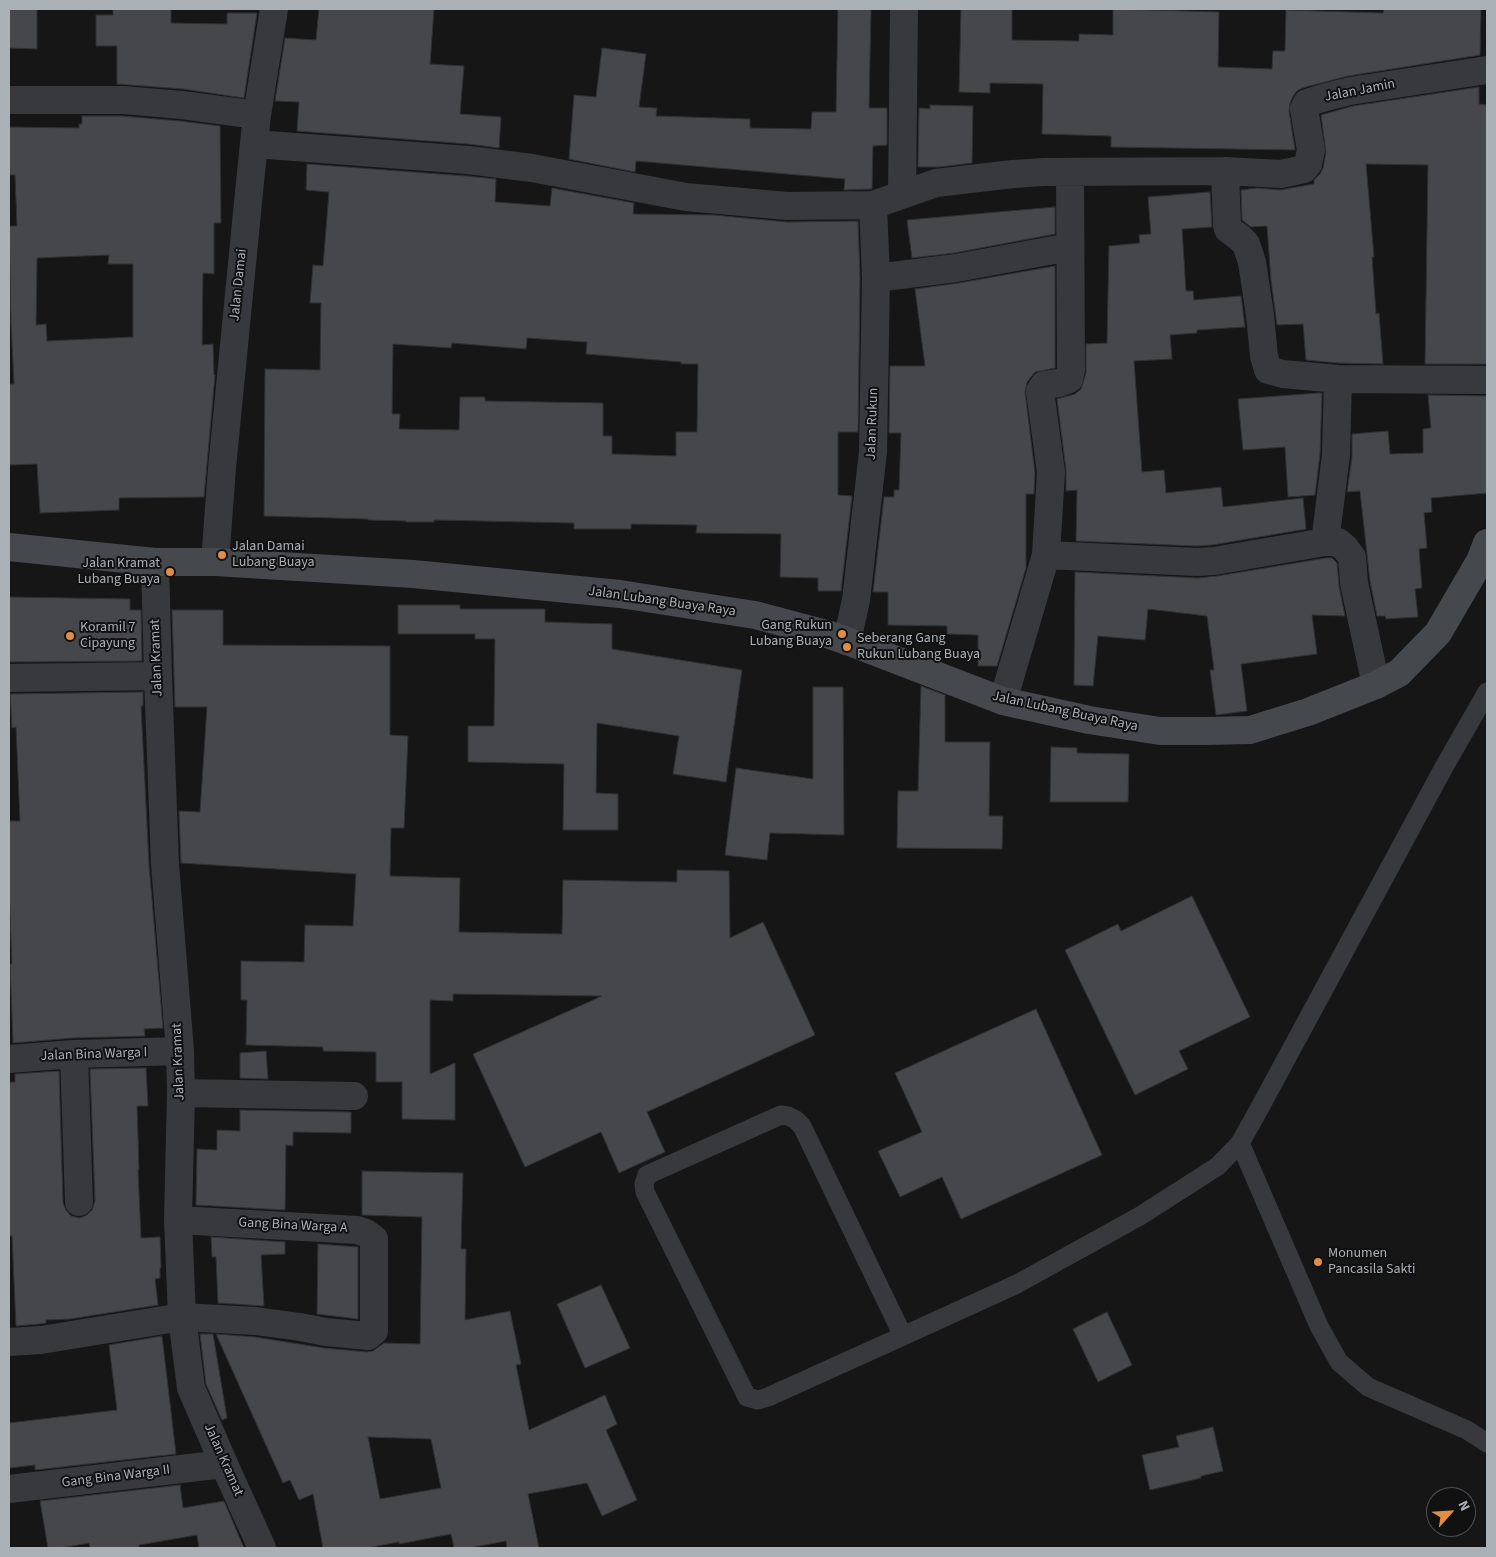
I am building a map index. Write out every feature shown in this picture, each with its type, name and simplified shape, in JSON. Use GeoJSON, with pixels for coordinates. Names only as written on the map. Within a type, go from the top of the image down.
{"type":"FeatureCollection","features":[{"type":"Feature","properties":{"kind":"main road","name":"Jalan Lubang Buaya Raya"},"geometry":{"type":"LineString","coordinates":[[9,547],[155,562],[216,562],[413,574],[620,594],[755,615],[847,640],[1002,701],[1089,720],[1160,731],[1250,730],[1308,712],[1376,685],[1399,673],[1438,633],[1480,561],[1487,542]]}},
{"type":"Feature","properties":{"kind":"street","name":"Jalan Damai"},"geometry":{"type":"LineString","coordinates":[[216,562],[223,450],[250,182],[274,9]]}},
{"type":"Feature","properties":{"kind":"street"},"geometry":{"type":"LineString","coordinates":[[902,194],[904,9]]}},
{"type":"Feature","properties":{"kind":"street","name":"Jalan Jamin"},"geometry":{"type":"LineString","coordinates":[[1217,172],[1281,174],[1304,169],[1308,164],[1311,150],[1304,109],[1307,103],[1350,91],[1487,70]]}},
{"type":"Feature","properties":{"kind":"street"},"geometry":{"type":"LineString","coordinates":[[9,100],[124,100],[258,115]]}},
{"type":"Feature","properties":{"kind":"street"},"geometry":{"type":"LineString","coordinates":[[255,144],[468,160],[532,168],[686,197],[787,206],[873,205],[936,183],[1013,174],[1217,172],[1228,229],[1246,244],[1251,257],[1264,356],[1268,370],[1283,374],[1338,379],[1487,380]]}},
{"type":"Feature","properties":{"kind":"street"},"geometry":{"type":"LineString","coordinates":[[1002,701],[1046,555],[1051,472],[1040,391],[1044,384],[1059,383],[1069,379],[1071,370],[1070,172]]}},
{"type":"Feature","properties":{"kind":"street","name":"Jalan Rukun"},"geometry":{"type":"LineString","coordinates":[[847,640],[856,600],[874,452],[876,278],[873,205]]}},
{"type":"Feature","properties":{"kind":"street"},"geometry":{"type":"LineString","coordinates":[[876,278],[956,268],[1070,247]]}},
{"type":"Feature","properties":{"kind":"street"},"geometry":{"type":"LineString","coordinates":[[1325,542],[1336,455],[1338,379]]}},
{"type":"Feature","properties":{"kind":"street"},"geometry":{"type":"LineString","coordinates":[[1046,555],[1197,562],[1214,561],[1325,542],[1338,542],[1346,548],[1352,557],[1354,583],[1376,685]]}},
{"type":"Feature","properties":{"kind":"street","name":"Jalan Kramat"},"geometry":{"type":"LineString","coordinates":[[155,562],[166,864],[180,1051],[178,1220],[182,1317],[191,1388],[262,1548]]}},
{"type":"Feature","properties":{"kind":"street"},"geometry":{"type":"LineString","coordinates":[[9,678],[158,676]]}},
{"type":"Feature","properties":{"kind":"street","name":"Jalan Bina Warga I"},"geometry":{"type":"LineString","coordinates":[[9,1058],[180,1051]]}},
{"type":"Feature","properties":{"kind":"street"},"geometry":{"type":"LineString","coordinates":[[74,1054],[79,1202]]}},
{"type":"Feature","properties":{"kind":"street"},"geometry":{"type":"LineString","coordinates":[[181,1092],[354,1096]]}},
{"type":"Feature","properties":{"kind":"street","name":"Gang Bina Warga A"},"geometry":{"type":"LineString","coordinates":[[178,1220],[357,1230],[366,1233],[374,1239],[374,1331],[368,1336],[326,1332],[256,1321],[182,1317]]}},
{"type":"Feature","properties":{"kind":"street"},"geometry":{"type":"LineString","coordinates":[[9,1342],[41,1340],[182,1317]]}},
{"type":"Feature","properties":{"kind":"street","name":"Gang Bina Warga II"},"geometry":{"type":"LineString","coordinates":[[9,1489],[224,1464]]}},
{"type":"Feature","properties":{"kind":"lane"},"geometry":{"type":"LineString","coordinates":[[903,1336],[802,1126],[796,1120],[788,1116],[781,1116],[647,1175],[644,1184],[645,1192],[747,1397],[758,1400],[768,1397],[903,1336],[1017,1284],[1140,1216],[1218,1166],[1240,1143],[1444,767],[1487,692]]}},
{"type":"Feature","properties":{"kind":"lane"},"geometry":{"type":"LineString","coordinates":[[1240,1143],[1319,1326],[1339,1362],[1368,1387],[1467,1430],[1487,1443]]}},
{"type":"Feature","properties":{"kind":"building"},"geometry":{"type":"Polygon","coordinates":[[[9,9],[37,9],[37,49],[9,48],[9,9]]]}},
{"type":"Feature","properties":{"kind":"building"},"geometry":{"type":"Polygon","coordinates":[[[113,9],[171,9],[171,23],[227,24],[227,13],[257,13],[244,98],[183,89],[117,84],[117,46],[96,46],[96,15],[113,15],[113,9]]]}},
{"type":"Feature","properties":{"kind":"building"},"geometry":{"type":"Polygon","coordinates":[[[319,9],[434,9],[430,64],[464,66],[460,114],[501,117],[499,148],[297,131],[299,102],[275,101],[285,38],[316,40],[319,9]]]}},
{"type":"Feature","properties":{"kind":"building"},"geometry":{"type":"Polygon","coordinates":[[[838,9],[871,9],[869,108],[887,108],[887,145],[873,146],[872,189],[844,190],[845,179],[636,161],[635,172],[569,159],[574,95],[596,97],[602,48],[646,54],[639,107],[657,108],[656,116],[750,119],[750,128],[811,129],[812,112],[836,112],[838,9]]]}},
{"type":"Feature","properties":{"kind":"building"},"geometry":{"type":"Polygon","coordinates":[[[961,9],[1012,9],[1012,40],[1079,41],[1079,34],[1113,35],[1113,9],[1219,12],[1218,67],[1272,69],[1273,51],[1285,51],[1286,10],[1383,13],[1384,9],[1481,9],[1480,55],[1348,76],[1302,88],[1293,96],[1289,111],[1295,150],[1111,147],[1111,136],[1042,134],[1043,84],[990,83],[990,93],[959,92],[961,9]]]}},
{"type":"Feature","properties":{"kind":"building"},"geometry":{"type":"Polygon","coordinates":[[[1479,87],[1479,104],[1487,105],[1487,364],[1425,364],[1428,165],[1366,164],[1374,257],[1372,257],[1376,314],[1379,313],[1383,364],[1306,360],[1303,324],[1277,325],[1267,226],[1251,227],[1242,220],[1241,190],[1257,188],[1280,190],[1314,184],[1314,180],[1323,168],[1326,153],[1321,115],[1353,106],[1479,87]]]}},
{"type":"Feature","properties":{"kind":"building"},"geometry":{"type":"Polygon","coordinates":[[[930,105],[973,106],[972,163],[939,167],[918,167],[919,108],[930,109],[930,105]]]}},
{"type":"Feature","properties":{"kind":"building"},"geometry":{"type":"Polygon","coordinates":[[[82,116],[122,116],[220,126],[221,223],[214,223],[214,274],[203,273],[202,345],[213,344],[215,375],[204,497],[119,498],[119,510],[40,513],[37,464],[9,465],[9,384],[14,384],[9,226],[17,226],[15,175],[9,175],[9,127],[79,128],[79,124],[82,124],[82,116]],[[109,255],[37,258],[36,325],[46,324],[47,341],[133,337],[133,264],[108,264],[109,255]]]}},
{"type":"Feature","properties":{"kind":"building"},"geometry":{"type":"Polygon","coordinates":[[[307,164],[496,179],[495,202],[550,206],[552,188],[634,203],[633,214],[713,215],[787,222],[858,221],[860,278],[858,432],[838,432],[838,495],[852,496],[841,591],[818,591],[818,578],[780,577],[781,534],[696,533],[697,525],[631,524],[631,529],[574,529],[574,523],[434,520],[434,522],[406,522],[264,516],[265,369],[320,370],[321,303],[310,303],[313,265],[323,266],[329,192],[306,190],[307,164]],[[527,338],[526,349],[452,343],[451,348],[393,344],[392,414],[400,414],[399,429],[459,430],[460,397],[485,397],[485,401],[603,403],[603,436],[612,436],[612,454],[676,456],[676,432],[697,432],[698,364],[681,364],[681,362],[586,354],[587,342],[527,338]]]}},
{"type":"Feature","properties":{"kind":"building"},"geometry":{"type":"Polygon","coordinates":[[[1210,192],[1212,227],[1182,229],[1186,291],[1193,291],[1194,300],[1241,296],[1245,327],[1197,330],[1197,333],[1170,335],[1172,359],[1134,361],[1142,472],[1164,470],[1166,493],[1221,487],[1223,507],[1303,498],[1306,529],[1197,546],[1076,541],[1077,490],[1066,491],[1066,470],[1057,399],[1075,394],[1081,389],[1086,373],[1086,344],[1107,343],[1109,246],[1140,243],[1139,235],[1151,234],[1148,197],[1210,192]]]}},
{"type":"Feature","properties":{"kind":"building"},"geometry":{"type":"Polygon","coordinates":[[[1055,207],[1055,234],[954,253],[912,258],[907,220],[1055,207]]]}},
{"type":"Feature","properties":{"kind":"building"},"geometry":{"type":"Polygon","coordinates":[[[1055,266],[1055,368],[1035,372],[1027,382],[1025,392],[1035,473],[1034,494],[1026,494],[1026,568],[997,666],[978,666],[978,635],[947,634],[947,626],[888,625],[888,592],[873,592],[884,497],[894,497],[894,490],[899,490],[901,433],[889,433],[890,366],[925,366],[915,289],[1055,266]]]}},
{"type":"Feature","properties":{"kind":"building"},"geometry":{"type":"Polygon","coordinates":[[[1322,393],[1320,454],[1315,495],[1288,497],[1285,447],[1243,450],[1238,399],[1322,393]]]}},
{"type":"Feature","properties":{"kind":"building"},"geometry":{"type":"Polygon","coordinates":[[[1428,395],[1487,396],[1487,493],[1431,498],[1432,512],[1424,513],[1427,548],[1419,549],[1422,588],[1415,589],[1418,617],[1386,619],[1385,616],[1377,616],[1370,581],[1360,491],[1347,492],[1352,457],[1352,434],[1388,431],[1390,454],[1423,453],[1423,429],[1431,428],[1428,395]]]}},
{"type":"Feature","properties":{"kind":"building"},"geometry":{"type":"Polygon","coordinates":[[[1332,558],[1337,563],[1345,616],[1312,615],[1317,654],[1241,664],[1247,711],[1216,715],[1210,670],[1214,670],[1207,616],[1148,609],[1145,640],[1098,636],[1093,686],[1074,685],[1075,572],[1198,578],[1332,558]]]}},
{"type":"Feature","properties":{"kind":"building","name":"Koramil 7 Cipayung"},"geometry":{"type":"Polygon","coordinates":[[[9,597],[130,599],[130,610],[141,610],[142,661],[9,662],[9,597]]]}},
{"type":"Feature","properties":{"kind":"building"},"geometry":{"type":"Polygon","coordinates":[[[398,605],[460,605],[460,609],[545,609],[545,622],[612,624],[612,649],[742,670],[726,782],[673,774],[679,736],[597,723],[596,793],[618,794],[618,830],[563,830],[564,764],[468,762],[468,726],[494,726],[495,639],[475,639],[475,634],[398,634],[398,605]]]}},
{"type":"Feature","properties":{"kind":"building"},"geometry":{"type":"Polygon","coordinates":[[[172,610],[223,610],[223,645],[390,646],[390,735],[408,736],[404,828],[391,828],[390,876],[460,878],[459,932],[562,934],[563,880],[677,882],[677,870],[729,871],[730,938],[763,922],[815,1035],[647,1112],[665,1152],[619,1173],[601,1132],[525,1167],[473,1054],[602,996],[453,994],[453,1001],[430,1000],[430,1074],[455,1063],[455,1120],[402,1119],[402,1082],[376,1082],[376,1052],[323,1051],[323,1047],[246,1045],[247,1000],[241,1000],[241,961],[304,962],[305,925],[353,926],[356,874],[181,863],[179,811],[200,812],[207,707],[175,707],[172,610]]]}},
{"type":"Feature","properties":{"kind":"building"},"geometry":{"type":"Polygon","coordinates":[[[921,686],[945,695],[945,742],[990,742],[989,816],[1003,816],[1002,849],[897,848],[898,791],[918,791],[921,686]]]}},
{"type":"Feature","properties":{"kind":"building"},"geometry":{"type":"Polygon","coordinates":[[[813,687],[843,687],[844,835],[770,833],[767,860],[725,855],[736,768],[813,779],[813,687]]]}},
{"type":"Feature","properties":{"kind":"building"},"geometry":{"type":"Polygon","coordinates":[[[143,692],[143,706],[141,706],[149,865],[163,1028],[144,1029],[145,1036],[73,1038],[13,1043],[10,964],[12,964],[9,821],[20,821],[16,727],[12,728],[10,694],[143,692]]]}},
{"type":"Feature","properties":{"kind":"building"},"geometry":{"type":"Polygon","coordinates":[[[1051,747],[1077,748],[1077,753],[1129,754],[1128,802],[1050,802],[1051,747]]]}},
{"type":"Feature","properties":{"kind":"building"},"geometry":{"type":"Polygon","coordinates":[[[1192,896],[1250,1017],[1179,1051],[1188,1069],[1135,1095],[1065,950],[1118,924],[1121,931],[1192,896]]]}},
{"type":"Feature","properties":{"kind":"building"},"geometry":{"type":"Polygon","coordinates":[[[1036,1009],[1102,1155],[961,1219],[942,1177],[900,1197],[878,1151],[922,1132],[895,1073],[1036,1009]]]}},
{"type":"Feature","properties":{"kind":"building"},"geometry":{"type":"Polygon","coordinates":[[[266,1051],[268,1079],[240,1078],[240,1053],[266,1051]]]}},
{"type":"Feature","properties":{"kind":"building"},"geometry":{"type":"Polygon","coordinates":[[[146,1068],[148,1106],[137,1106],[141,1238],[160,1237],[160,1278],[155,1279],[158,1305],[70,1319],[46,1320],[46,1323],[16,1326],[12,1236],[9,1236],[9,1082],[15,1082],[15,1074],[59,1071],[63,1203],[71,1216],[80,1218],[92,1210],[95,1201],[90,1069],[146,1068]]]}},
{"type":"Feature","properties":{"kind":"building"},"geometry":{"type":"Polygon","coordinates":[[[240,1110],[351,1112],[351,1133],[293,1132],[293,1146],[286,1145],[285,1210],[196,1205],[197,1149],[217,1150],[217,1130],[240,1131],[240,1110]]]}},
{"type":"Feature","properties":{"kind":"building"},"geometry":{"type":"Polygon","coordinates":[[[362,1171],[463,1173],[461,1249],[466,1249],[465,1320],[510,1311],[521,1364],[516,1365],[529,1430],[605,1395],[617,1424],[606,1430],[637,1500],[602,1516],[587,1483],[528,1494],[539,1548],[507,1548],[506,1541],[469,1548],[454,1548],[451,1534],[367,1548],[323,1548],[313,1494],[299,1500],[290,1480],[283,1483],[216,1334],[255,1337],[324,1348],[367,1352],[373,1351],[384,1343],[420,1344],[422,1217],[362,1215],[362,1171]],[[368,1437],[380,1499],[441,1488],[431,1439],[368,1437]]]}},
{"type":"Feature","properties":{"kind":"building"},"geometry":{"type":"Polygon","coordinates":[[[211,1237],[285,1242],[285,1254],[261,1255],[264,1306],[218,1303],[216,1257],[212,1257],[211,1237]]]}},
{"type":"Feature","properties":{"kind":"building"},"geometry":{"type":"Polygon","coordinates":[[[318,1244],[358,1247],[358,1319],[317,1314],[318,1244]]]}},
{"type":"Feature","properties":{"kind":"building"},"geometry":{"type":"Polygon","coordinates":[[[601,1285],[630,1348],[585,1368],[557,1304],[601,1285]]]}},
{"type":"Feature","properties":{"kind":"building"},"geometry":{"type":"Polygon","coordinates":[[[1107,1312],[1132,1365],[1098,1382],[1073,1329],[1107,1312]]]}},
{"type":"Feature","properties":{"kind":"building"},"geometry":{"type":"Polygon","coordinates":[[[200,1334],[213,1334],[227,1418],[222,1420],[206,1384],[200,1334]]]}},
{"type":"Feature","properties":{"kind":"building"},"geometry":{"type":"Polygon","coordinates":[[[162,1336],[176,1454],[35,1470],[35,1465],[9,1468],[9,1423],[117,1410],[109,1345],[162,1336]]]}},
{"type":"Feature","properties":{"kind":"building"},"geometry":{"type":"Polygon","coordinates":[[[1213,1427],[1223,1471],[1150,1490],[1142,1455],[1179,1447],[1176,1436],[1213,1427]]]}},
{"type":"Feature","properties":{"kind":"building"},"geometry":{"type":"Polygon","coordinates":[[[180,1485],[183,1508],[224,1501],[244,1548],[199,1548],[197,1535],[139,1545],[139,1548],[90,1548],[89,1543],[61,1548],[48,1548],[40,1501],[180,1485]]]}},
{"type":"Feature","properties":{"kind":"place","name":"Jalan Damai Lubang Buaya"},"geometry":{"type":"Point","coordinates":[222,555]}},
{"type":"Feature","properties":{"kind":"place","name":"Jalan Kramat Lubang Buaya"},"geometry":{"type":"Point","coordinates":[170,572]}},
{"type":"Feature","properties":{"kind":"place","name":"Gang Rukun Lubang Buaya"},"geometry":{"type":"Point","coordinates":[842,634]}},
{"type":"Feature","properties":{"kind":"place","name":"Koramil 7 Cipayung"},"geometry":{"type":"Point","coordinates":[70,636]}},
{"type":"Feature","properties":{"kind":"place","name":"Seberang Gang Rukun Lubang Buaya"},"geometry":{"type":"Point","coordinates":[847,647]}},
{"type":"Feature","properties":{"kind":"place","name":"Monumen Pancasila Sakti"},"geometry":{"type":"Point","coordinates":[1318,1262]}}]}
